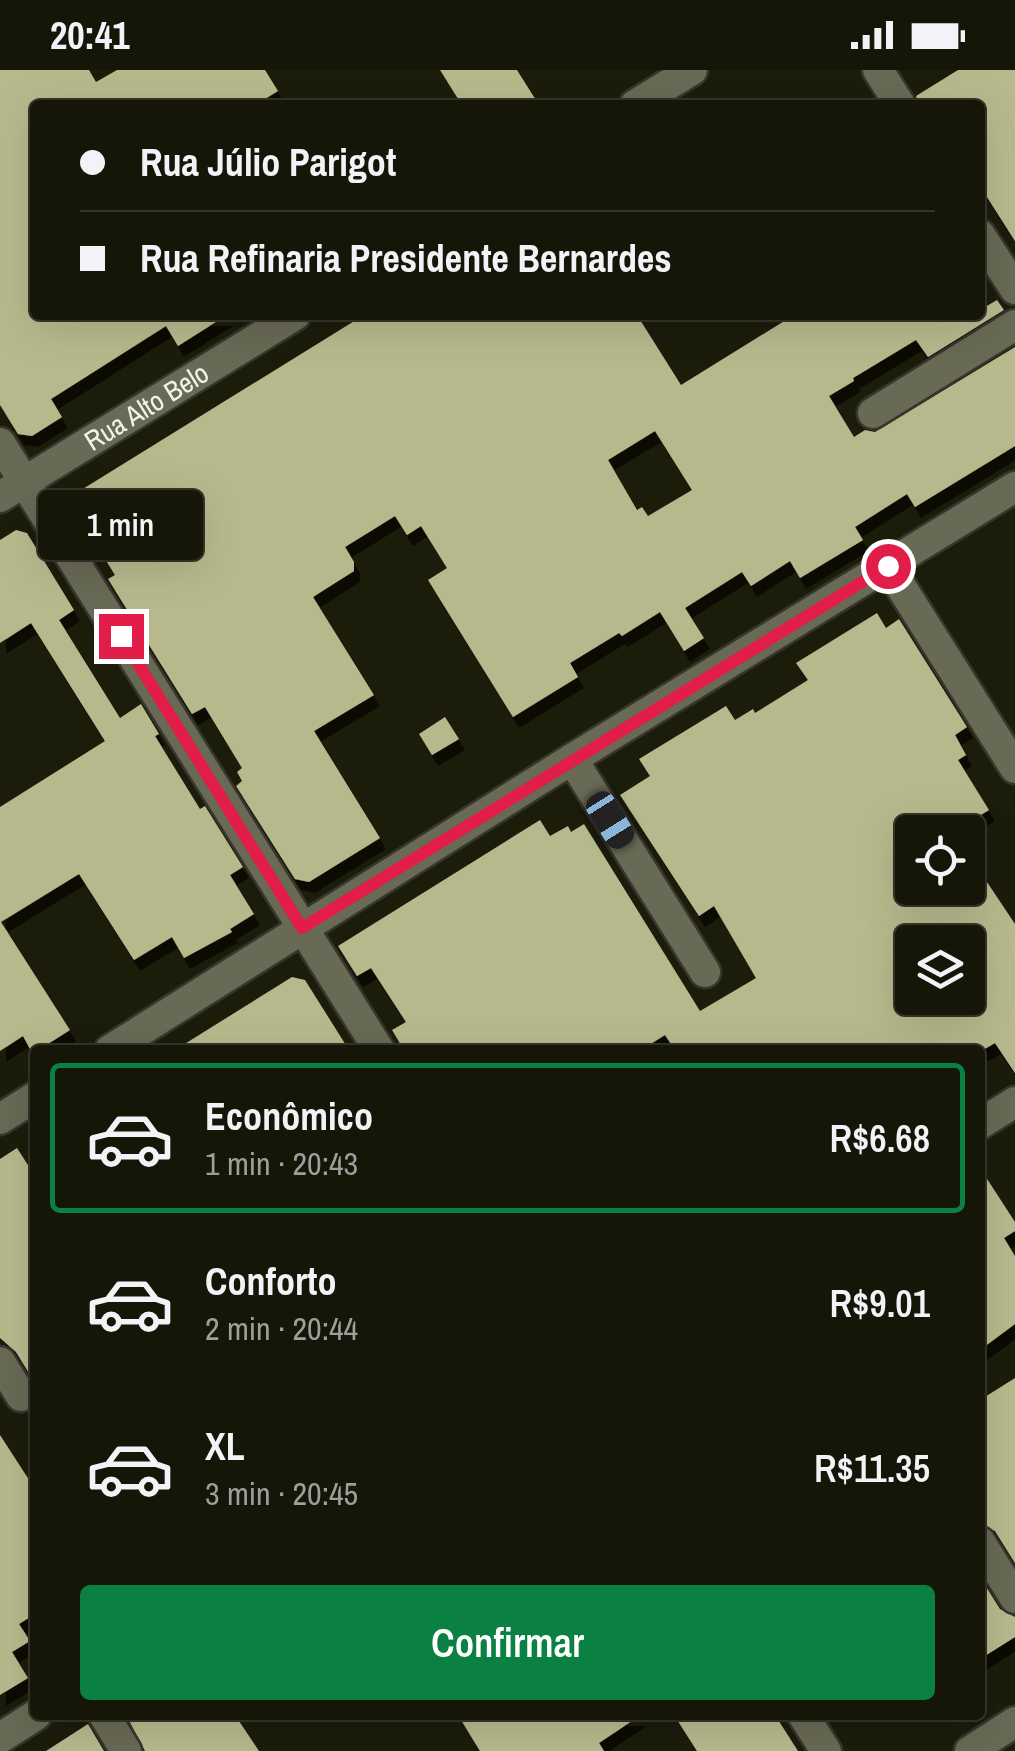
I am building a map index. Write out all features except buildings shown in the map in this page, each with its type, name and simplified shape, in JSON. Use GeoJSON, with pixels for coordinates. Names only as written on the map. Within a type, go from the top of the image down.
{"type":"FeatureCollection","features":[{"type":"Feature","properties":{"kind":"street"},"geometry":{"type":"LineString","coordinates":[[644,100],[692,70]]}},
{"type":"Feature","properties":{"kind":"street"},"geometry":{"type":"LineString","coordinates":[[878,70],[897,100]]}},
{"type":"Feature","properties":{"kind":"street"},"geometry":{"type":"LineString","coordinates":[[985,243],[1015,289]]}},
{"type":"Feature","properties":{"kind":"street","name":"Rua Alto Belo"},"geometry":{"type":"LineString","coordinates":[[12,489],[287,320]]}},
{"type":"Feature","properties":{"kind":"street"},"geometry":{"type":"LineString","coordinates":[[873,413],[1015,325]]}},
{"type":"Feature","properties":{"kind":"street"},"geometry":{"type":"LineString","coordinates":[[0,442],[12,489],[376,1045]]}},
{"type":"Feature","properties":{"kind":"street"},"geometry":{"type":"LineString","coordinates":[[118,1045],[572,759],[1015,487]]}},
{"type":"Feature","properties":{"kind":"street"},"geometry":{"type":"LineString","coordinates":[[888,566],[1015,768]]}},
{"type":"Feature","properties":{"kind":"street"},"geometry":{"type":"LineString","coordinates":[[572,759],[705,972]]}},
{"type":"Feature","properties":{"kind":"street"},"geometry":{"type":"LineString","coordinates":[[0,1119],[30,1100]]}},
{"type":"Feature","properties":{"kind":"street"},"geometry":{"type":"LineString","coordinates":[[985,1121],[1015,1102]]}},
{"type":"Feature","properties":{"kind":"street"},"geometry":{"type":"LineString","coordinates":[[0,1362],[20,1396]]}},
{"type":"Feature","properties":{"kind":"street"},"geometry":{"type":"LineString","coordinates":[[985,1550],[1015,1598]]}},
{"type":"Feature","properties":{"kind":"street"},"geometry":{"type":"LineString","coordinates":[[0,1738],[30,1719]]}},
{"type":"Feature","properties":{"kind":"street"},"geometry":{"type":"LineString","coordinates":[[107,1720],[126,1751]]}},
{"type":"Feature","properties":{"kind":"street"},"geometry":{"type":"LineString","coordinates":[[806,1720],[826,1751]]}},
{"type":"Feature","properties":{"kind":"street"},"geometry":{"type":"LineString","coordinates":[[970,1751],[1015,1722]]}},
{"type":"Feature","properties":{"kind":"route"},"geometry":{"type":"LineString","coordinates":[[121,636],[302,928],[888,566]]}}]}
